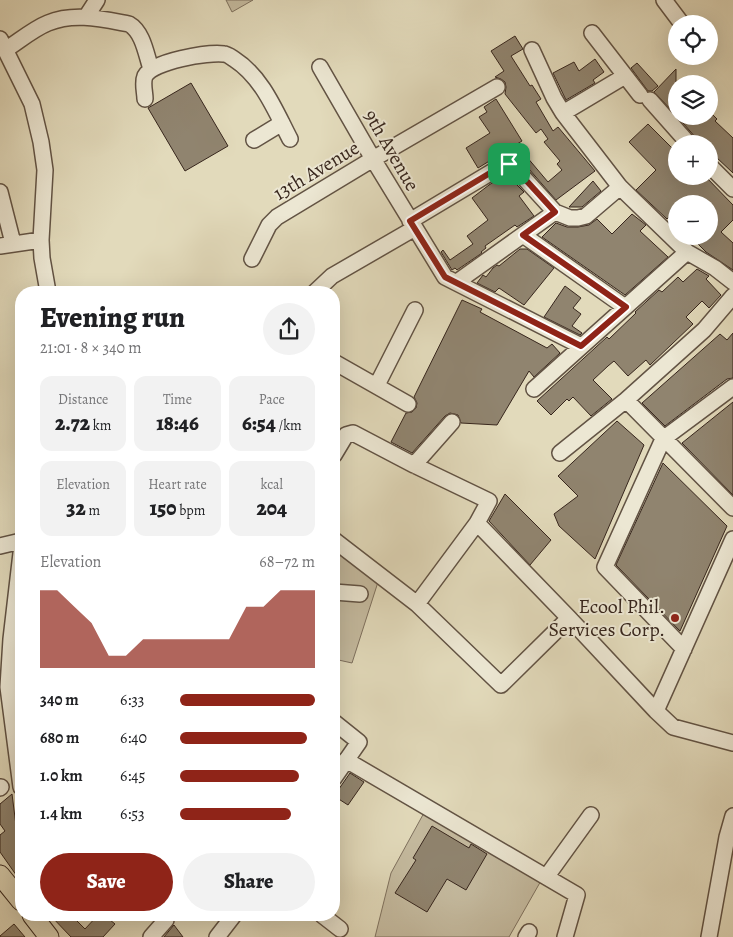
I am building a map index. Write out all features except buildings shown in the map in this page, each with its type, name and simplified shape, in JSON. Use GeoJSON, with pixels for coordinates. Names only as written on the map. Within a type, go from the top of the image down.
{"type":"FeatureCollection","features":[{"type":"Feature","properties":{"kind":"main road"},"geometry":{"type":"LineString","coordinates":[[0,875],[15,893]]}},
{"type":"Feature","properties":{"kind":"main road"},"geometry":{"type":"LineString","coordinates":[[38,921],[49,937]]}},
{"type":"Feature","properties":{"kind":"street"},"geometry":{"type":"LineString","coordinates":[[86,17],[98,0]]}},
{"type":"Feature","properties":{"kind":"street"},"geometry":{"type":"LineString","coordinates":[[664,0],[675,15]]}},
{"type":"Feature","properties":{"kind":"street"},"geometry":{"type":"LineString","coordinates":[[47,286],[41,240],[45,170],[41,142],[32,104],[2,45],[47,23],[65,18],[86,17],[129,24],[135,27],[139,33],[151,69]]}},
{"type":"Feature","properties":{"kind":"street"},"geometry":{"type":"LineString","coordinates":[[592,34],[625,76],[681,135]]}},
{"type":"Feature","properties":{"kind":"street"},"geometry":{"type":"LineString","coordinates":[[532,50],[563,114],[620,187],[687,252],[715,268],[733,282]]}},
{"type":"Feature","properties":{"kind":"street"},"geometry":{"type":"LineString","coordinates":[[145,99],[145,76],[151,69],[180,58],[224,54],[230,56],[259,82],[290,139]]}},
{"type":"Feature","properties":{"kind":"street","name":"9th Avenue"},"geometry":{"type":"LineString","coordinates":[[320,67],[373,159],[445,277],[581,346]]}},
{"type":"Feature","properties":{"kind":"street"},"geometry":{"type":"LineString","coordinates":[[563,114],[625,76]]}},
{"type":"Feature","properties":{"kind":"street","name":"13th Avenue"},"geometry":{"type":"LineString","coordinates":[[252,259],[269,225],[276,217],[497,87]]}},
{"type":"Feature","properties":{"kind":"street"},"geometry":{"type":"LineString","coordinates":[[254,140],[282,123]]}},
{"type":"Feature","properties":{"kind":"street"},"geometry":{"type":"LineString","coordinates":[[321,286],[332,276],[505,164],[513,166],[555,212],[570,218],[586,216],[620,187]]}},
{"type":"Feature","properties":{"kind":"street"},"geometry":{"type":"LineString","coordinates":[[718,174],[733,189]]}},
{"type":"Feature","properties":{"kind":"street"},"geometry":{"type":"LineString","coordinates":[[0,192],[7,244],[41,240]]}},
{"type":"Feature","properties":{"kind":"street"},"geometry":{"type":"LineString","coordinates":[[457,282],[555,212]]}},
{"type":"Feature","properties":{"kind":"street"},"geometry":{"type":"LineString","coordinates":[[523,235],[626,307]]}},
{"type":"Feature","properties":{"kind":"street"},"geometry":{"type":"LineString","coordinates":[[534,389],[687,252]]}},
{"type":"Feature","properties":{"kind":"street"},"geometry":{"type":"LineString","coordinates":[[560,453],[626,400],[704,330],[733,296]]}},
{"type":"Feature","properties":{"kind":"street"},"geometry":{"type":"LineString","coordinates":[[377,385],[415,310]]}},
{"type":"Feature","properties":{"kind":"street"},"geometry":{"type":"LineString","coordinates":[[340,365],[408,404]]}},
{"type":"Feature","properties":{"kind":"street"},"geometry":{"type":"LineString","coordinates":[[684,649],[605,567],[663,439],[733,387]]}},
{"type":"Feature","properties":{"kind":"street"},"geometry":{"type":"LineString","coordinates":[[626,400],[733,508]]}},
{"type":"Feature","properties":{"kind":"street"},"geometry":{"type":"LineString","coordinates":[[414,465],[452,422]]}},
{"type":"Feature","properties":{"kind":"street"},"geometry":{"type":"LineString","coordinates":[[340,445],[346,435],[353,433],[489,501],[477,523],[417,604]]}},
{"type":"Feature","properties":{"kind":"street"},"geometry":{"type":"LineString","coordinates":[[477,523],[570,618],[656,712],[673,727],[733,743]]}},
{"type":"Feature","properties":{"kind":"street"},"geometry":{"type":"LineString","coordinates":[[656,712],[733,539]]}},
{"type":"Feature","properties":{"kind":"street"},"geometry":{"type":"LineString","coordinates":[[0,546],[15,542]]}},
{"type":"Feature","properties":{"kind":"street"},"geometry":{"type":"LineString","coordinates":[[340,545],[417,604],[501,685],[570,618]]}},
{"type":"Feature","properties":{"kind":"street"},"geometry":{"type":"LineString","coordinates":[[340,592],[360,594]]}},
{"type":"Feature","properties":{"kind":"street"},"geometry":{"type":"LineString","coordinates":[[340,727],[359,742],[340,769]]}},
{"type":"Feature","properties":{"kind":"street"},"geometry":{"type":"LineString","coordinates":[[346,760],[577,895],[565,937]]}},
{"type":"Feature","properties":{"kind":"street"},"geometry":{"type":"LineString","coordinates":[[547,876],[591,815]]}},
{"type":"Feature","properties":{"kind":"street"},"geometry":{"type":"LineString","coordinates":[[709,937],[733,816]]}},
{"type":"Feature","properties":{"kind":"street"},"geometry":{"type":"LineString","coordinates":[[151,937],[165,921]]}},
{"type":"Feature","properties":{"kind":"street"},"geometry":{"type":"LineString","coordinates":[[217,937],[229,921]]}},
{"type":"Feature","properties":{"kind":"street"},"geometry":{"type":"LineString","coordinates":[[330,921],[340,929]]}},
{"type":"Feature","properties":{"kind":"shaded area"},"geometry":{"type":"Polygon","coordinates":[[[226,0],[253,0],[232,12],[226,0]]]}},
{"type":"Feature","properties":{"kind":"shaded area"},"geometry":{"type":"Polygon","coordinates":[[[340,555],[378,582],[352,663],[340,660],[340,555]]]}},
{"type":"Feature","properties":{"kind":"shaded area"},"geometry":{"type":"Polygon","coordinates":[[[425,811],[542,879],[509,937],[375,937],[391,873],[425,811]]]}},
{"type":"Feature","properties":{"kind":"place","name":"Ecool Phil. Services Corp."},"geometry":{"type":"Point","coordinates":[675,618]}},
{"type":"Feature","properties":{"kind":"route"},"geometry":{"type":"LineString","coordinates":[[509,164],[513,166],[555,212],[523,235],[626,307],[581,346],[445,277],[410,221],[501,165],[509,164]]}}]}
